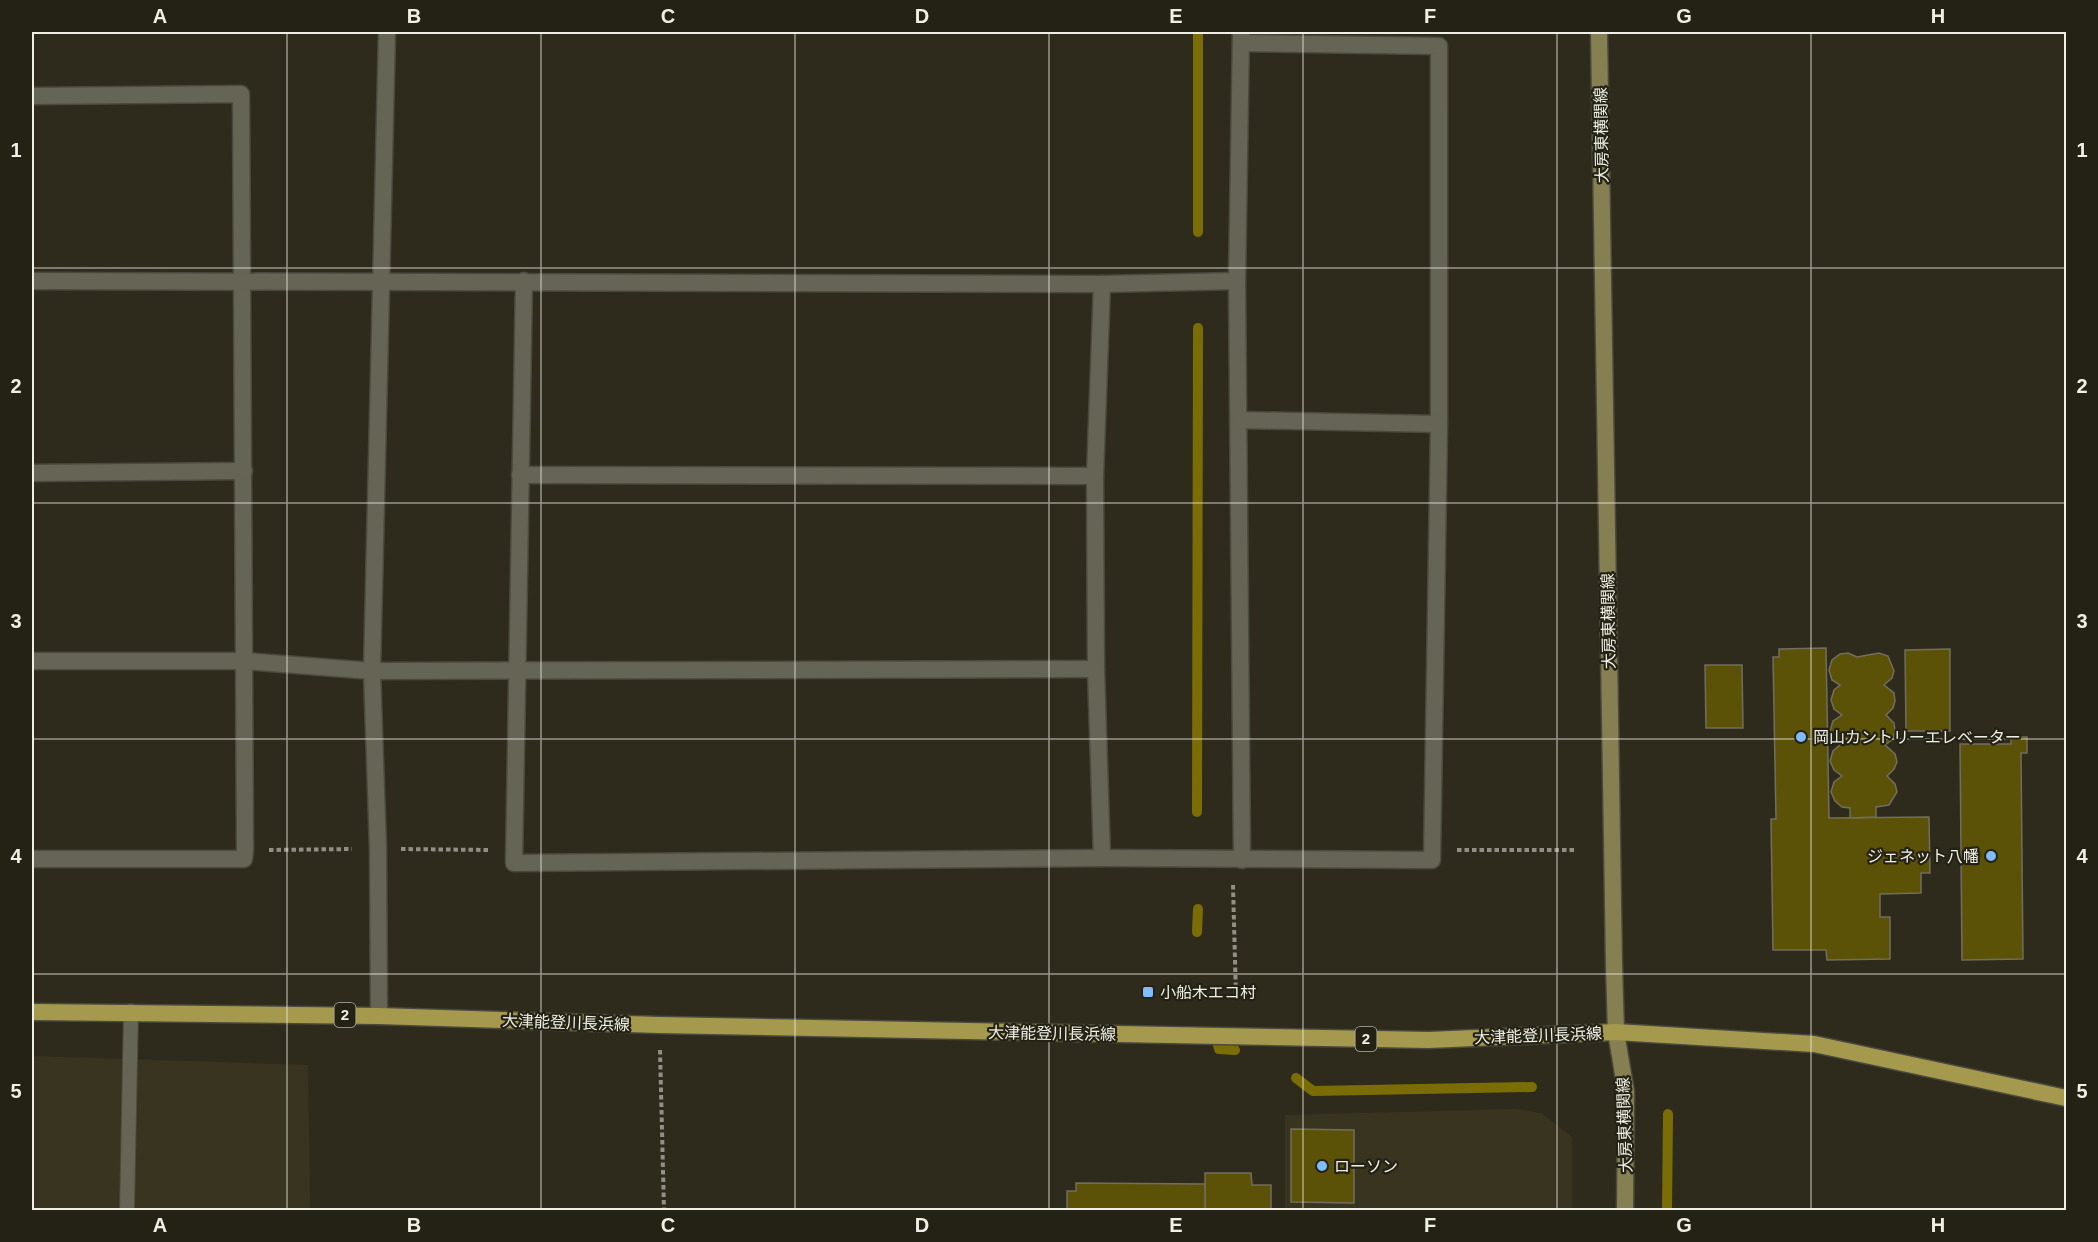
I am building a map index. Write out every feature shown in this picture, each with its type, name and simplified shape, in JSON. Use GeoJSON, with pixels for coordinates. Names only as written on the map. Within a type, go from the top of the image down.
{"type":"FeatureCollection","features":[{"type":"Feature","properties":{"kind":"main road","name":"大房東横関線"},"geometry":{"type":"LineString","coordinates":[[1599,32],[1616,1032],[1626,1092],[1625,1210]]}},
{"type":"Feature","properties":{"kind":"main road","name":"大津能登川長浜線"},"geometry":{"type":"LineString","coordinates":[[32,1012],[131,1011],[659,1025],[1429,1040],[1616,1032],[1814,1044],[2067,1098]]}},
{"type":"Feature","properties":{"kind":"street"},"geometry":{"type":"LineString","coordinates":[[379,1016],[378,849],[372,671],[387,32]]}},
{"type":"Feature","properties":{"kind":"street"},"geometry":{"type":"LineString","coordinates":[[524,280],[514,863],[1102,858],[1237,860],[1432,860],[1439,424],[1439,46],[1241,37],[1237,281],[1240,420],[1237,860]]}},
{"type":"Feature","properties":{"kind":"street"},"geometry":{"type":"LineString","coordinates":[[32,96],[241,94],[244,282],[245,850],[244,859],[32,860]]}},
{"type":"Feature","properties":{"kind":"street"},"geometry":{"type":"LineString","coordinates":[[32,281],[382,283],[524,280],[1102,285],[1237,281]]}},
{"type":"Feature","properties":{"kind":"street"},"geometry":{"type":"LineString","coordinates":[[1102,285],[1095,476],[1096,669],[1102,858]]}},
{"type":"Feature","properties":{"kind":"street"},"geometry":{"type":"LineString","coordinates":[[1240,420],[1439,424]]}},
{"type":"Feature","properties":{"kind":"street"},"geometry":{"type":"LineString","coordinates":[[32,473],[244,471]]}},
{"type":"Feature","properties":{"kind":"street"},"geometry":{"type":"LineString","coordinates":[[520,475],[1095,476]]}},
{"type":"Feature","properties":{"kind":"street"},"geometry":{"type":"LineString","coordinates":[[32,661],[244,661],[372,671],[1096,669]]}},
{"type":"Feature","properties":{"kind":"lane"},"geometry":{"type":"LineString","coordinates":[[128,1210],[131,1011]]}},
{"type":"Feature","properties":{"kind":"path"},"geometry":{"type":"LineString","coordinates":[[245,850],[514,850]]}},
{"type":"Feature","properties":{"kind":"path"},"geometry":{"type":"LineString","coordinates":[[1432,850],[1576,850]]}},
{"type":"Feature","properties":{"kind":"path"},"geometry":{"type":"LineString","coordinates":[[1236,997],[1237,860]]}},
{"type":"Feature","properties":{"kind":"path"},"geometry":{"type":"LineString","coordinates":[[659,1025],[664,1210]]}},
{"type":"Feature","properties":{"kind":"shaded area"},"geometry":{"type":"Polygon","coordinates":[[[32,1056],[308,1065],[310,1210],[32,1210],[32,1056]]]}},
{"type":"Feature","properties":{"kind":"shaded area"},"geometry":{"type":"Polygon","coordinates":[[[1516,1109],[1541,1113],[1572,1137],[1572,1210],[1285,1210],[1285,1115],[1516,1109]]]}},
{"type":"Feature","properties":{"kind":"building","name":"岡山カントリーエレベーター"},"geometry":{"type":"Polygon","coordinates":[[[1826,648],[1829,818],[1929,817],[1930,873],[1921,873],[1921,893],[1880,894],[1880,917],[1890,917],[1890,959],[1827,960],[1826,950],[1773,950],[1771,819],[1776,819],[1773,657],[1779,657],[1779,649],[1826,648]]]}},
{"type":"Feature","properties":{"kind":"building"},"geometry":{"type":"Polygon","coordinates":[[[1950,649],[1950,731],[1906,731],[1905,650],[1950,649]]]}},
{"type":"Feature","properties":{"kind":"building"},"geometry":{"type":"Polygon","coordinates":[[[1848,653],[1857,657],[1879,653],[1888,656],[1894,671],[1892,678],[1884,685],[1894,693],[1893,708],[1886,715],[1894,723],[1895,731],[1893,739],[1885,745],[1895,754],[1897,762],[1887,776],[1895,784],[1897,792],[1889,805],[1876,807],[1876,817],[1850,818],[1850,808],[1842,807],[1835,801],[1831,792],[1834,782],[1842,776],[1834,770],[1830,761],[1833,751],[1840,745],[1834,741],[1830,731],[1833,721],[1842,715],[1834,709],[1831,700],[1834,690],[1840,685],[1832,680],[1829,670],[1832,660],[1840,654],[1848,653]]]}},
{"type":"Feature","properties":{"kind":"building"},"geometry":{"type":"Polygon","coordinates":[[[1705,665],[1742,665],[1743,728],[1706,728],[1705,665]]]}},
{"type":"Feature","properties":{"kind":"building","name":"ジェネット八幡"},"geometry":{"type":"Polygon","coordinates":[[[2011,737],[2027,737],[2027,753],[2021,753],[2023,959],[1962,960],[1960,744],[2011,744],[2011,737]]]}},
{"type":"Feature","properties":{"kind":"building","name":"ローソン"},"geometry":{"type":"Polygon","coordinates":[[[1291,1129],[1354,1130],[1354,1203],[1291,1202],[1291,1129]]]}},
{"type":"Feature","properties":{"kind":"building"},"geometry":{"type":"Polygon","coordinates":[[[1205,1173],[1251,1173],[1252,1185],[1271,1185],[1271,1210],[1205,1210],[1205,1173]]]}},
{"type":"Feature","properties":{"kind":"building"},"geometry":{"type":"Polygon","coordinates":[[[1076,1183],[1205,1184],[1205,1210],[1067,1210],[1067,1191],[1076,1191],[1076,1183]]]}},
{"type":"Feature","properties":{"kind":"waterway"},"geometry":{"type":"LineString","coordinates":[[1198,32],[1198,232]]}},
{"type":"Feature","properties":{"kind":"waterway"},"geometry":{"type":"LineString","coordinates":[[1197,812],[1198,328]]}},
{"type":"Feature","properties":{"kind":"waterway"},"geometry":{"type":"LineString","coordinates":[[1197,932],[1198,909]]}},
{"type":"Feature","properties":{"kind":"waterway"},"geometry":{"type":"LineString","coordinates":[[1218,1045],[1219,1049],[1235,1050]]}},
{"type":"Feature","properties":{"kind":"waterway"},"geometry":{"type":"LineString","coordinates":[[1296,1078],[1313,1091],[1532,1087]]}},
{"type":"Feature","properties":{"kind":"waterway"},"geometry":{"type":"LineString","coordinates":[[1667,1210],[1668,1114]]}},
{"type":"Feature","properties":{"kind":"place","name":"岡山カントリーエレベーター"},"geometry":{"type":"Point","coordinates":[1801,737]}},
{"type":"Feature","properties":{"kind":"place","name":"ジェネット八幡"},"geometry":{"type":"Point","coordinates":[1991,856]}},
{"type":"Feature","properties":{"kind":"place","name":"小船木エコ村"},"geometry":{"type":"Point","coordinates":[1148,992]}},
{"type":"Feature","properties":{"kind":"place","name":"ローソン"},"geometry":{"type":"Point","coordinates":[1322,1166]}}]}
